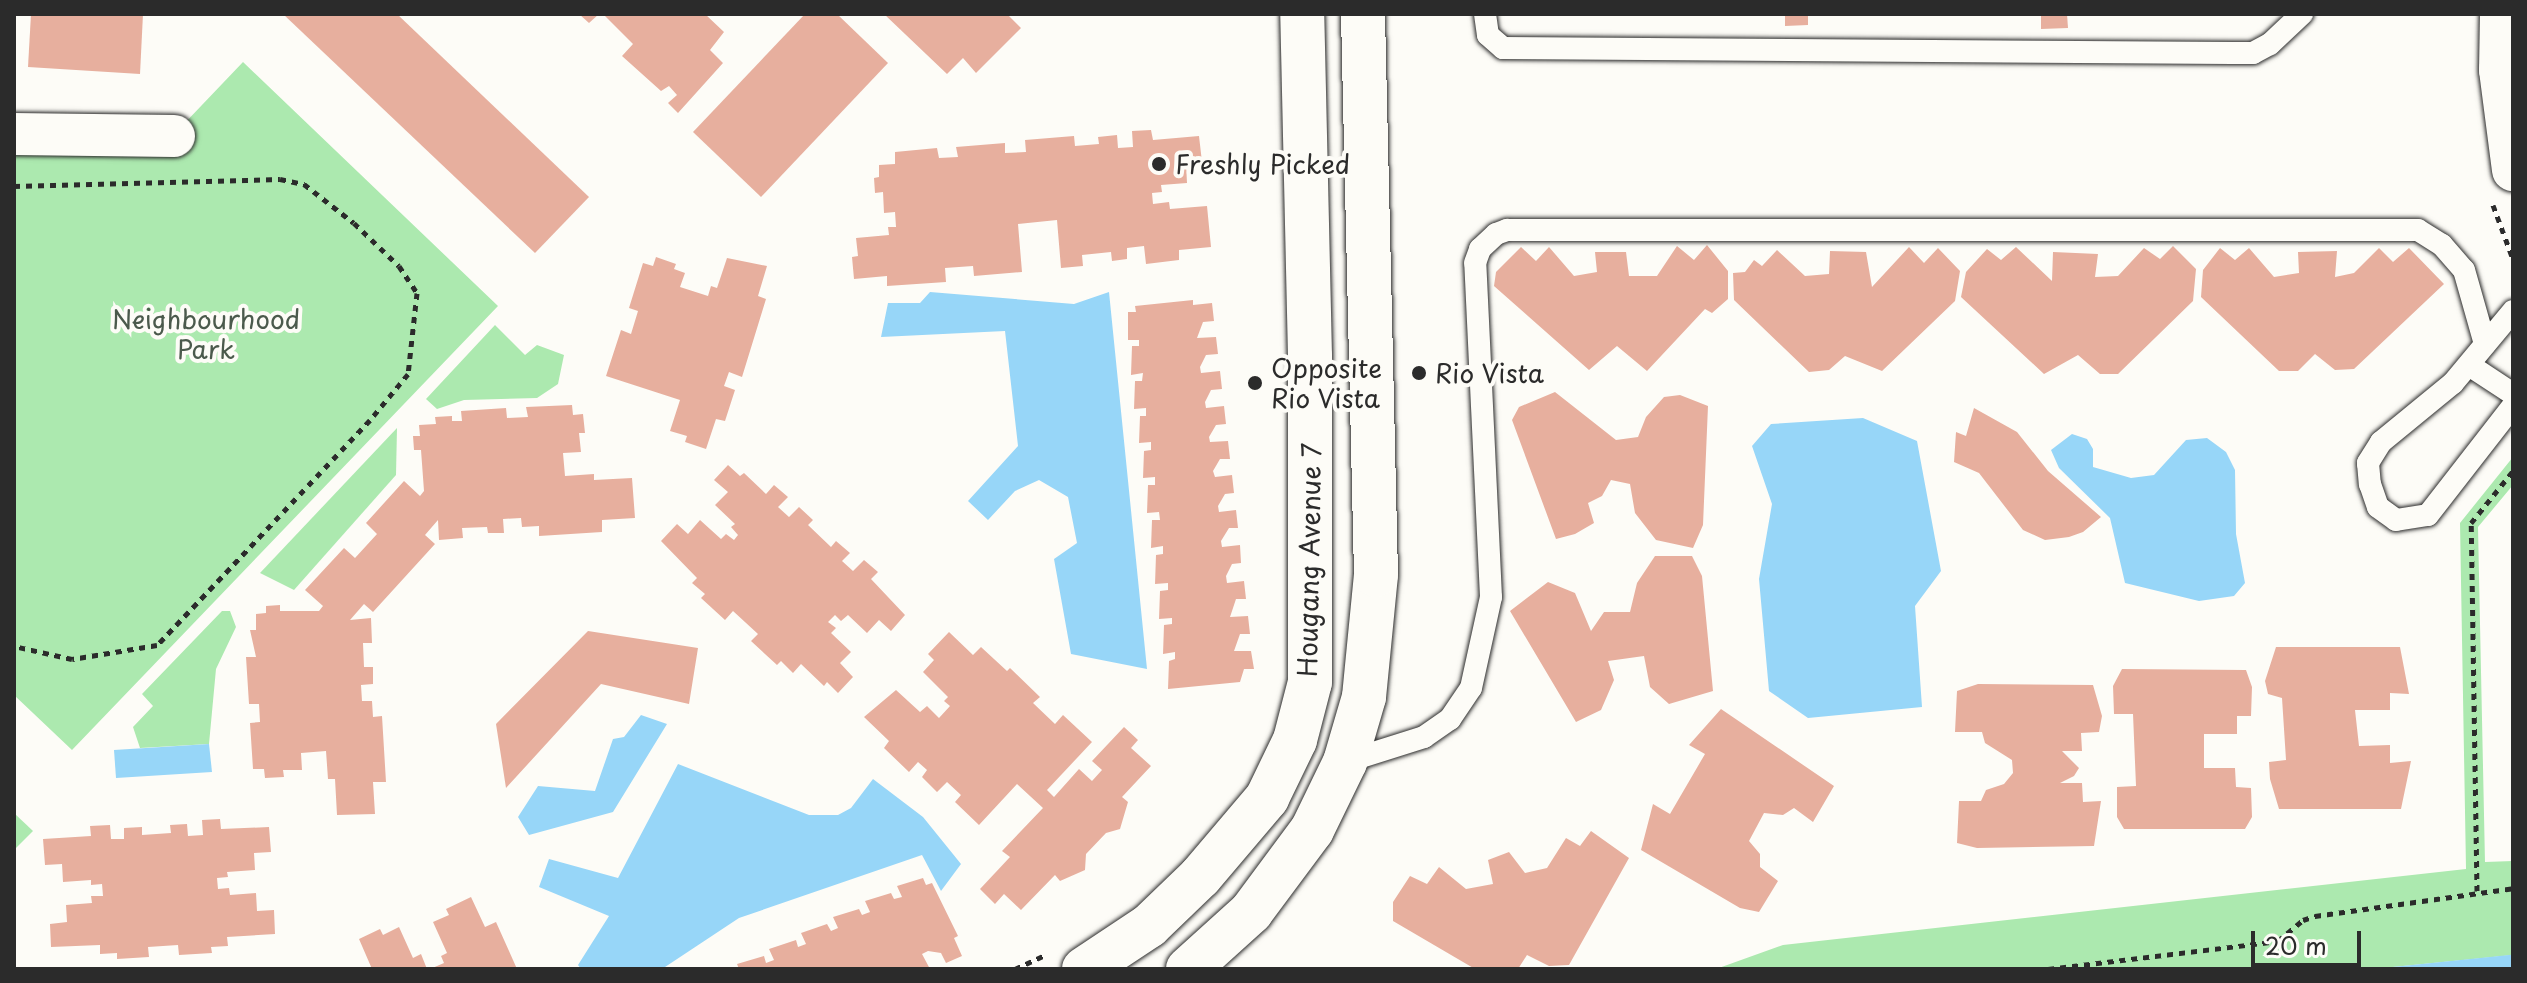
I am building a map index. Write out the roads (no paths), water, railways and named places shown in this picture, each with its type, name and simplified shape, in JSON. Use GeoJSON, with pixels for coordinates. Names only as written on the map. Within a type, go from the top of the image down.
{"type":"FeatureCollection","features":[{"type":"Feature","properties":{"kind":"main road","name":"Hougang Avenue 7"},"geometry":{"type":"LineString","coordinates":[[1084,969],[1149,926],[1200,877],[1267,798],[1295,740],[1310,682],[1310,356],[1302,14]]}},
{"type":"Feature","properties":{"kind":"main road"},"geometry":{"type":"LineString","coordinates":[[1188,969],[1251,912],[1312,830],[1345,762],[1364,697],[1376,575],[1363,14]]}},
{"type":"Feature","properties":{"kind":"street"},"geometry":{"type":"LineString","coordinates":[[2501,14],[2500,70],[2513,170]]}},
{"type":"Feature","properties":{"kind":"street"},"geometry":{"type":"LineString","coordinates":[[14,134],[174,136]]}},
{"type":"Feature","properties":{"kind":"lane"},"geometry":{"type":"LineString","coordinates":[[1485,14],[1488,35],[1503,48],[2233,53],[2253,53],[2270,44],[2302,14]]}},
{"type":"Feature","properties":{"kind":"lane"},"geometry":{"type":"LineString","coordinates":[[1345,762],[1424,737],[1450,719],[1471,688],[1491,597],[1475,263],[1480,249],[1496,234],[1507,230],[2418,230],[2442,245],[2464,270],[2485,344]]}},
{"type":"Feature","properties":{"kind":"lane"},"geometry":{"type":"LineString","coordinates":[[2513,311],[2469,365],[2432,402],[2381,442],[2368,463],[2370,484],[2378,507],[2396,520],[2428,515],[2513,406]]}},
{"type":"Feature","properties":{"kind":"lane"},"geometry":{"type":"LineString","coordinates":[[2469,365],[2513,394]]}},
{"type":"Feature","properties":{"kind":"water"},"geometry":{"type":"Polygon","coordinates":[[[930,292],[1074,304],[1109,292],[1147,669],[1071,654],[1054,559],[1077,543],[1068,497],[1039,480],[1015,491],[988,520],[968,501],[1018,446],[1005,331],[881,337],[888,303],[920,303],[930,292]]]}},
{"type":"Feature","properties":{"kind":"water"},"geometry":{"type":"Polygon","coordinates":[[[1863,418],[1917,441],[1941,571],[1915,606],[1922,707],[1808,718],[1769,691],[1759,579],[1772,504],[1752,446],[1771,424],[1863,418]]]}},
{"type":"Feature","properties":{"kind":"water"},"geometry":{"type":"Polygon","coordinates":[[[2072,434],[2087,439],[2093,449],[2093,467],[2131,478],[2154,475],[2186,440],[2207,438],[2226,452],[2235,470],[2236,534],[2245,583],[2234,596],[2199,601],[2125,583],[2110,518],[2059,468],[2051,450],[2072,434]]]}},
{"type":"Feature","properties":{"kind":"water"},"geometry":{"type":"Polygon","coordinates":[[[641,715],[667,724],[613,812],[529,835],[518,817],[538,786],[595,791],[613,739],[624,737],[641,715]]]}},
{"type":"Feature","properties":{"kind":"water"},"geometry":{"type":"Polygon","coordinates":[[[209,744],[212,772],[116,778],[114,750],[209,744]]]}},
{"type":"Feature","properties":{"kind":"water"},"geometry":{"type":"Polygon","coordinates":[[[678,764],[809,815],[838,815],[851,808],[873,779],[923,817],[961,864],[941,891],[922,855],[739,918],[662,969],[581,969],[578,965],[609,916],[539,887],[549,859],[618,878],[678,764]]]}},
{"type":"Feature","properties":{"kind":"water"},"geometry":{"type":"Polygon","coordinates":[[[2513,955],[2513,969],[2373,969],[2513,955]]]}},
{"type":"Feature","properties":{"kind":"place","name":"Freshly Picked"},"geometry":{"type":"Point","coordinates":[1159,164]}},
{"type":"Feature","properties":{"kind":"place","name":"Rio Vista"},"geometry":{"type":"Point","coordinates":[1419,373]}},
{"type":"Feature","properties":{"kind":"place","name":"Opposite Rio Vista"},"geometry":{"type":"Point","coordinates":[1255,383]}},
{"type":"Feature","properties":{"kind":"park label","name":"Neighbourhood Park"},"geometry":{"type":"Point","coordinates":[206,334]}}]}
